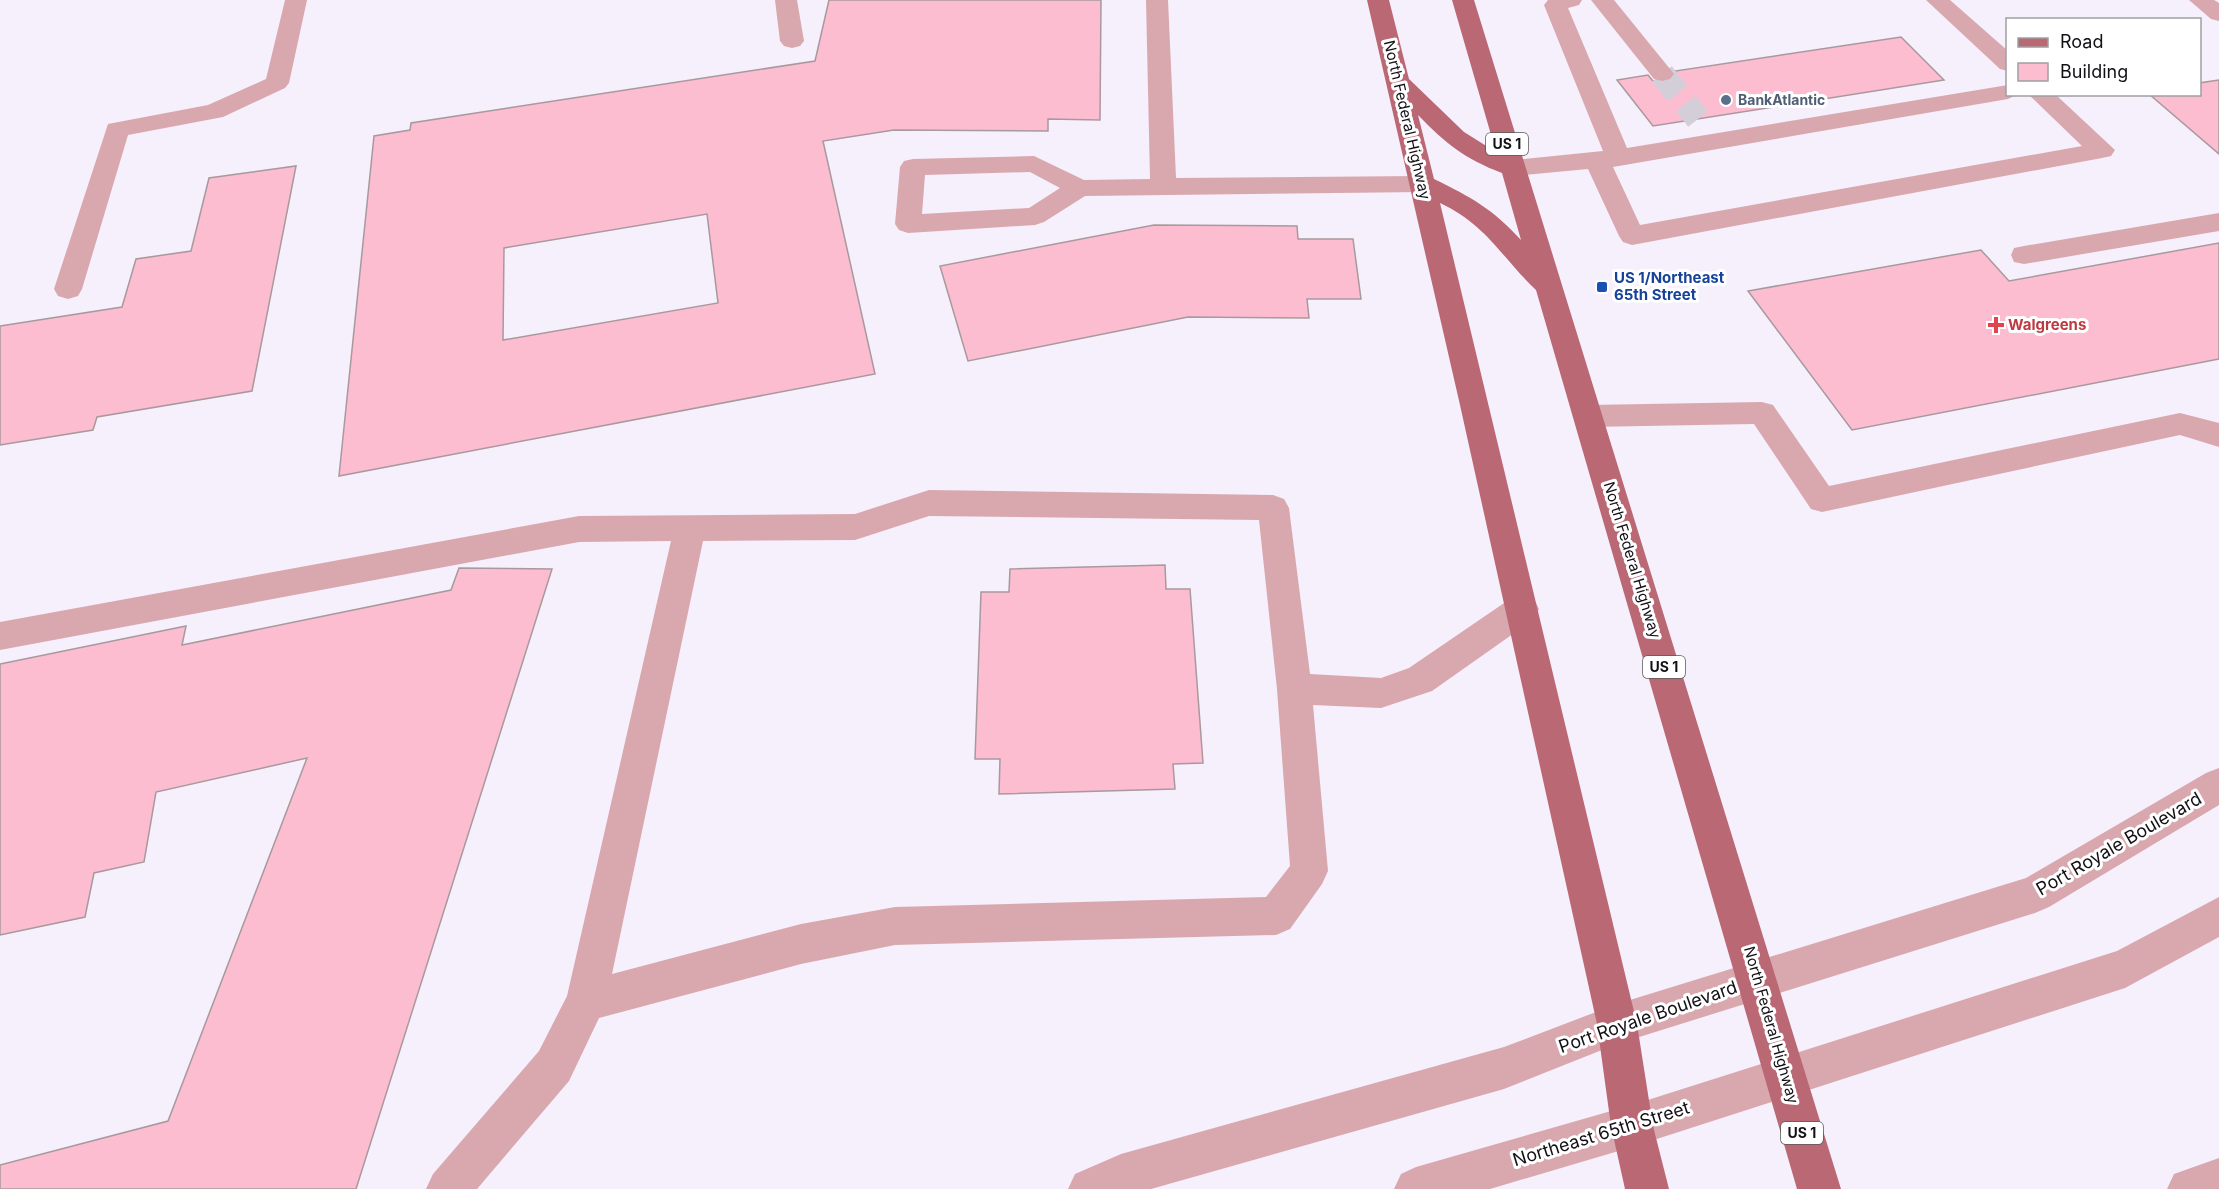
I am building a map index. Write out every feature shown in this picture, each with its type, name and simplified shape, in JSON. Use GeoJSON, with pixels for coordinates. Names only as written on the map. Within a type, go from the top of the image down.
{"type":"FeatureCollection","features":[{"type":"Feature","properties":{"kind":"main road","name":"North Federal Highway"},"geometry":{"type":"LineString","coordinates":[[1378,0],[1522,609],[1617,1024],[1632,1126],[1647,1189]]}},
{"type":"Feature","properties":{"kind":"main road","name":"North Federal Highway"},"geometry":{"type":"LineString","coordinates":[[1463,0],[1819,1189]]}},
{"type":"Feature","properties":{"kind":"main road"},"geometry":{"type":"LineString","coordinates":[[1398,82],[1455,138],[1484,157],[1514,168]]}},
{"type":"Feature","properties":{"kind":"main road"},"geometry":{"type":"LineString","coordinates":[[1422,184],[1464,204],[1492,224],[1550,289]]}},
{"type":"Feature","properties":{"kind":"street"},"geometry":{"type":"LineString","coordinates":[[68,289],[117,129],[214,112],[278,83],[296,0]]}},
{"type":"Feature","properties":{"kind":"street"},"geometry":{"type":"LineString","coordinates":[[786,0],[792,41]]}},
{"type":"Feature","properties":{"kind":"street"},"geometry":{"type":"LineString","coordinates":[[1157,0],[1163,187]]}},
{"type":"Feature","properties":{"kind":"street"},"geometry":{"type":"LineString","coordinates":[[1571,0],[1555,5],[1632,236],[2102,150],[2042,96]]}},
{"type":"Feature","properties":{"kind":"street"},"geometry":{"type":"LineString","coordinates":[[1602,0],[1662,74]]}},
{"type":"Feature","properties":{"kind":"street"},"geometry":{"type":"LineString","coordinates":[[1937,0],[2006,63]]}},
{"type":"Feature","properties":{"kind":"street"},"geometry":{"type":"LineString","coordinates":[[2200,0],[2219,14]]}},
{"type":"Feature","properties":{"kind":"street"},"geometry":{"type":"LineString","coordinates":[[1514,168],[1607,159],[1717,143],[2006,92]]}},
{"type":"Feature","properties":{"kind":"street"},"geometry":{"type":"LineString","coordinates":[[1698,119],[1717,143]]}},
{"type":"Feature","properties":{"kind":"street"},"geometry":{"type":"LineString","coordinates":[[1080,188],[1035,216],[908,224],[913,167],[1034,165],[1080,188],[1422,184]]}},
{"type":"Feature","properties":{"kind":"street"},"geometry":{"type":"LineString","coordinates":[[2024,255],[2219,222]]}},
{"type":"Feature","properties":{"kind":"street"},"geometry":{"type":"LineString","coordinates":[[1589,416],[1762,413],[1822,500],[2180,424],[2219,435]]}},
{"type":"Feature","properties":{"kind":"street"},"geometry":{"type":"LineString","coordinates":[[0,636],[579,529],[855,526],[929,503],[1273,508],[1294,689],[1309,872],[1276,916],[895,926],[801,944],[586,1001]]}},
{"type":"Feature","properties":{"kind":"street"},"geometry":{"type":"LineString","coordinates":[[448,1189],[554,1066],[586,1001],[690,527]]}},
{"type":"Feature","properties":{"kind":"street"},"geometry":{"type":"LineString","coordinates":[[1294,689],[1381,693],[1419,680],[1522,609]]}},
{"type":"Feature","properties":{"kind":"street","name":"Port Royale Boulevard"},"geometry":{"type":"LineString","coordinates":[[1090,1189],[1121,1176],[1504,1068],[1617,1024],[2036,894],[2219,786]]}},
{"type":"Feature","properties":{"kind":"street"},"geometry":{"type":"LineString","coordinates":[[1785,1077],[2125,968],[2219,916]]}},
{"type":"Feature","properties":{"kind":"street","name":"Northeast 65th Street"},"geometry":{"type":"LineString","coordinates":[[1416,1189],[1632,1126],[1785,1077]]}},
{"type":"Feature","properties":{"kind":"street"},"geometry":{"type":"LineString","coordinates":[[2189,1189],[2219,1180]]}},
{"type":"Feature","properties":{"kind":"building"},"geometry":{"type":"Polygon","coordinates":[[[829,0],[1101,0],[1100,120],[1048,119],[1048,131],[894,130],[823,141],[875,374],[339,476],[374,136],[410,130],[411,123],[815,61],[829,0]],[[707,214],[504,248],[503,340],[718,303],[707,214]]]}},
{"type":"Feature","properties":{"kind":"building","name":"BankAtlantic"},"geometry":{"type":"Polygon","coordinates":[[[1901,37],[1944,80],[1653,126],[1617,80],[1648,75],[1653,81],[1663,83],[1672,80],[1676,74],[1675,71],[1901,37]]]}},
{"type":"Feature","properties":{"kind":"building"},"geometry":{"type":"Polygon","coordinates":[[[2219,80],[2219,154],[2151,96],[2201,96],[2201,83],[2219,80]]]}},
{"type":"Feature","properties":{"kind":"building"},"geometry":{"type":"Polygon","coordinates":[[[296,166],[252,391],[97,417],[93,430],[0,445],[0,326],[122,307],[136,259],[191,251],[209,178],[296,166]]]}},
{"type":"Feature","properties":{"kind":"building"},"geometry":{"type":"Polygon","coordinates":[[[1154,225],[1297,226],[1298,239],[1353,239],[1361,299],[1307,299],[1309,318],[1188,317],[968,361],[940,266],[1154,225]]]}},
{"type":"Feature","properties":{"kind":"building","name":"Walgreens"},"geometry":{"type":"Polygon","coordinates":[[[2219,243],[2219,359],[1852,430],[1748,291],[1981,250],[2009,281],[2219,243]]]}},
{"type":"Feature","properties":{"kind":"building"},"geometry":{"type":"Polygon","coordinates":[[[1165,565],[1166,589],[1190,589],[1203,763],[1173,764],[1175,789],[999,794],[1000,759],[975,759],[981,592],[1009,592],[1010,569],[1165,565]]]}},
{"type":"Feature","properties":{"kind":"building"},"geometry":{"type":"Polygon","coordinates":[[[459,568],[552,569],[356,1189],[0,1189],[0,1165],[168,1121],[307,758],[156,792],[144,862],[94,873],[85,917],[0,935],[0,664],[186,626],[182,645],[451,590],[459,568]]]}},
{"type":"Feature","properties":{"kind":"tunnel"},"geometry":{"type":"LineString","coordinates":[[1662,74],[1698,119]]}},
{"type":"Feature","properties":{"kind":"place","name":"BankAtlantic"},"geometry":{"type":"Point","coordinates":[1726,100]}},
{"type":"Feature","properties":{"kind":"place","name":"US 1/Northeast 65th Street"},"geometry":{"type":"Point","coordinates":[1602,287]}},
{"type":"Feature","properties":{"kind":"place","name":"Walgreens"},"geometry":{"type":"Point","coordinates":[1996,325]}}]}
